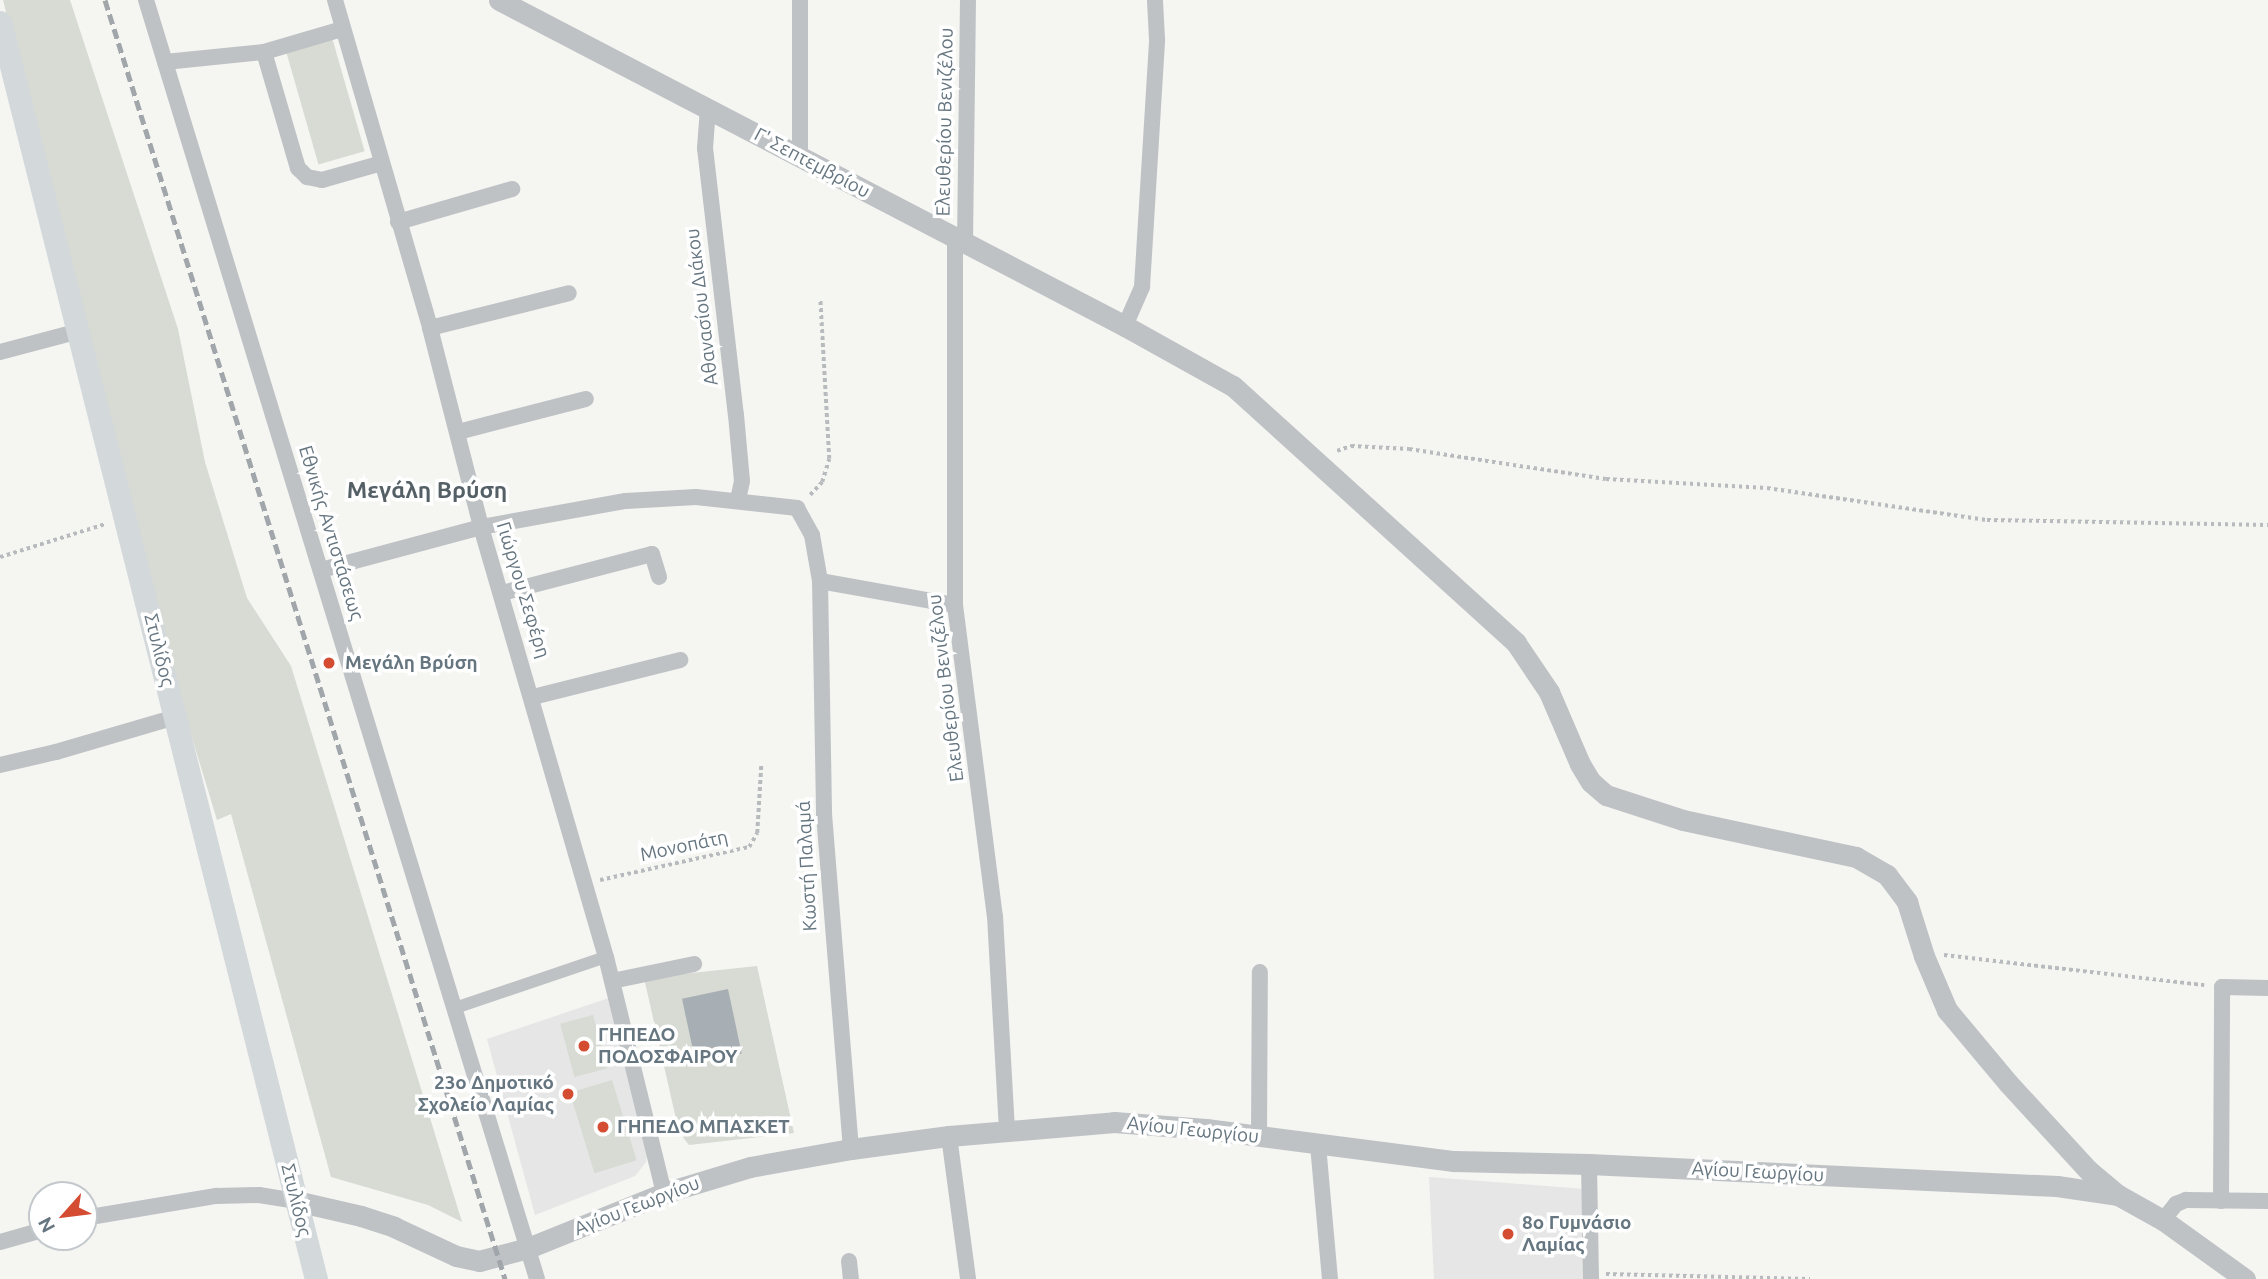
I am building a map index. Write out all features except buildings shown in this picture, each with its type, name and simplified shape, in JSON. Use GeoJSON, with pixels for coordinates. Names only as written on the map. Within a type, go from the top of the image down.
{"type":"FeatureCollection","features":[{"type":"Feature","properties":{"kind":"main road","name":"Στυλίδος"},"geometry":{"type":"LineString","coordinates":[[0,22],[316,1279]]}},
{"type":"Feature","properties":{"kind":"street","name":"Εθνικής Αντιστάσεως"},"geometry":{"type":"LineString","coordinates":[[146,0],[537,1279]]}},
{"type":"Feature","properties":{"kind":"street","name":"Γιώργου Σεφέρη"},"geometry":{"type":"LineString","coordinates":[[335,0],[430,328],[481,527],[586,884],[664,1194]]}},
{"type":"Feature","properties":{"kind":"street","name":"Γ' Σεπτεμβρίου"},"geometry":{"type":"LineString","coordinates":[[499,0],[1125,326],[1233,386],[1516,643],[1549,692],[1580,764],[1591,782],[1606,795],[1683,820],[1856,857],[1887,875],[1907,902],[1924,956],[1947,1010],[2055,1135],[2118,1195]]}},
{"type":"Feature","properties":{"kind":"street"},"geometry":{"type":"LineString","coordinates":[[800,0],[800,156]]}},
{"type":"Feature","properties":{"kind":"street","name":"Ελευθερίου Βενιζέλου"},"geometry":{"type":"LineString","coordinates":[[968,0],[960,242],[955,605],[995,916],[1007,1130]]}},
{"type":"Feature","properties":{"kind":"street"},"geometry":{"type":"LineString","coordinates":[[1125,326],[1142,287],[1157,39],[1155,0]]}},
{"type":"Feature","properties":{"kind":"street"},"geometry":{"type":"LineString","coordinates":[[165,62],[264,52],[342,29]]}},
{"type":"Feature","properties":{"kind":"street"},"geometry":{"type":"LineString","coordinates":[[264,52],[298,168],[307,177],[322,180],[382,163]]}},
{"type":"Feature","properties":{"kind":"street","name":"Αθανασίου Διάκου"},"geometry":{"type":"LineString","coordinates":[[708,108],[705,148],[736,415],[742,481],[738,500]]}},
{"type":"Feature","properties":{"kind":"street"},"geometry":{"type":"LineString","coordinates":[[398,222],[512,189]]}},
{"type":"Feature","properties":{"kind":"street"},"geometry":{"type":"LineString","coordinates":[[430,328],[569,293]]}},
{"type":"Feature","properties":{"kind":"street"},"geometry":{"type":"LineString","coordinates":[[0,352],[79,331]]}},
{"type":"Feature","properties":{"kind":"street"},"geometry":{"type":"LineString","coordinates":[[458,432],[586,399]]}},
{"type":"Feature","properties":{"kind":"street"},"geometry":{"type":"LineString","coordinates":[[321,570],[481,527],[589,507],[657,498],[738,500],[797,508]]}},
{"type":"Feature","properties":{"kind":"street","name":"Κωστή Παλαμά"},"geometry":{"type":"LineString","coordinates":[[797,508],[812,535],[821,581],[824,814],[851,1149]]}},
{"type":"Feature","properties":{"kind":"street"},"geometry":{"type":"LineString","coordinates":[[502,593],[652,554],[659,577]]}},
{"type":"Feature","properties":{"kind":"street"},"geometry":{"type":"LineString","coordinates":[[821,581],[955,605]]}},
{"type":"Feature","properties":{"kind":"street"},"geometry":{"type":"LineString","coordinates":[[533,697],[680,660]]}},
{"type":"Feature","properties":{"kind":"street"},"geometry":{"type":"LineString","coordinates":[[0,765],[56,752],[176,717]]}},
{"type":"Feature","properties":{"kind":"street"},"geometry":{"type":"LineString","coordinates":[[455,1008],[606,957]]}},
{"type":"Feature","properties":{"kind":"street"},"geometry":{"type":"LineString","coordinates":[[612,981],[694,964]]}},
{"type":"Feature","properties":{"kind":"street"},"geometry":{"type":"LineString","coordinates":[[1259,1136],[1260,972]]}},
{"type":"Feature","properties":{"kind":"street"},"geometry":{"type":"LineString","coordinates":[[2221,1200],[2222,987],[2268,988]]}},
{"type":"Feature","properties":{"kind":"street","name":"Αγίου Γεωργίου"},"geometry":{"type":"LineString","coordinates":[[296,1201],[383,1223],[468,1260],[492,1258],[528,1248],[664,1194],[750,1167],[851,1149],[949,1136],[1114,1122],[1259,1136],[1454,1161],[1589,1164],[2057,1186],[2118,1195]]}},
{"type":"Feature","properties":{"kind":"street"},"geometry":{"type":"LineString","coordinates":[[949,1136],[968,1279]]}},
{"type":"Feature","properties":{"kind":"street"},"geometry":{"type":"LineString","coordinates":[[1318,1145],[1330,1279]]}},
{"type":"Feature","properties":{"kind":"street"},"geometry":{"type":"LineString","coordinates":[[1589,1164],[1591,1276]]}},
{"type":"Feature","properties":{"kind":"street"},"geometry":{"type":"LineString","coordinates":[[98,1216],[216,1196],[260,1195],[296,1201]]}},
{"type":"Feature","properties":{"kind":"street"},"geometry":{"type":"LineString","coordinates":[[2118,1195],[2162,1220],[2245,1279]]}},
{"type":"Feature","properties":{"kind":"street"},"geometry":{"type":"LineString","coordinates":[[2162,1220],[2168,1211],[2186,1200],[2268,1201]]}},
{"type":"Feature","properties":{"kind":"street"},"geometry":{"type":"LineString","coordinates":[[0,1242],[28,1234]]}},
{"type":"Feature","properties":{"kind":"street"},"geometry":{"type":"LineString","coordinates":[[849,1261],[851,1279]]}},
{"type":"Feature","properties":{"kind":"path"},"geometry":{"type":"LineString","coordinates":[[797,508],[822,482],[829,459],[820,300]]}},
{"type":"Feature","properties":{"kind":"path"},"geometry":{"type":"LineString","coordinates":[[1315,459],[1351,446],[1409,449],[1606,479],[1767,488],[1987,520],[2268,525]]}},
{"type":"Feature","properties":{"kind":"path"},"geometry":{"type":"LineString","coordinates":[[0,557],[126,518]]}},
{"type":"Feature","properties":{"kind":"path","name":"Μονοπάτη"},"geometry":{"type":"LineString","coordinates":[[586,884],[749,847],[757,833],[761,766]]}},
{"type":"Feature","properties":{"kind":"path"},"geometry":{"type":"LineString","coordinates":[[1924,956],[1951,955],[2094,975],[2222,987]]}},
{"type":"Feature","properties":{"kind":"path"},"geometry":{"type":"LineString","coordinates":[[1591,1276],[1811,1279]]}},
{"type":"Feature","properties":{"kind":"shaded area"},"geometry":{"type":"Polygon","coordinates":[[[3,0],[70,0],[178,329],[205,462],[247,598],[291,666],[462,1222],[428,1205],[331,1177],[231,814],[217,820],[173,675],[3,0]]]}},
{"type":"Feature","properties":{"kind":"shaded area"},"geometry":{"type":"Polygon","coordinates":[[[331,34],[365,151],[318,165],[285,47],[331,34]]]}},
{"type":"Feature","properties":{"kind":"shaded area"},"geometry":{"type":"Polygon","coordinates":[[[757,966],[794,1133],[689,1145],[679,1132],[644,978],[757,966]]]}},
{"type":"Feature","properties":{"kind":"shaded area","name":"23ο Δημοτικό Σχολείο Λαμίας"},"geometry":{"type":"Polygon","coordinates":[[[612,997],[648,1149],[646,1162],[635,1176],[535,1215],[487,1039],[612,997]]]}},
{"type":"Feature","properties":{"kind":"shaded area","name":"ΓΗΠΕΔΟ ΠΟΔΟΣΦΑΙΡΟΥ"},"geometry":{"type":"Polygon","coordinates":[[[593,1015],[607,1068],[574,1077],[560,1024],[593,1015]]]}},
{"type":"Feature","properties":{"kind":"shaded area","name":"ΓΗΠΕΔΟ ΜΠΑΣΚΕΤ"},"geometry":{"type":"Polygon","coordinates":[[[612,1080],[637,1160],[594,1173],[570,1093],[612,1080]]]}},
{"type":"Feature","properties":{"kind":"shaded area","name":"8ο Γυμνάσιο Λαμίας"},"geometry":{"type":"Polygon","coordinates":[[[1429,1177],[1584,1189],[1587,1279],[1434,1279],[1429,1177]]]}},
{"type":"Feature","properties":{"kind":"railway"},"geometry":{"type":"LineString","coordinates":[[105,0],[505,1279]]}},
{"type":"Feature","properties":{"kind":"place","name":"Μεγάλη Βρύση"},"geometry":{"type":"Point","coordinates":[329,663]}},
{"type":"Feature","properties":{"kind":"place","name":"ΓΗΠΕΔΟ ΠΟΔΟΣΦΑΙΡΟΥ"},"geometry":{"type":"Point","coordinates":[584,1046]}},
{"type":"Feature","properties":{"kind":"place","name":"23ο Δημοτικό Σχολείο Λαμίας"},"geometry":{"type":"Point","coordinates":[568,1094]}},
{"type":"Feature","properties":{"kind":"place","name":"ΓΗΠΕΔΟ ΜΠΑΣΚΕΤ"},"geometry":{"type":"Point","coordinates":[603,1127]}},
{"type":"Feature","properties":{"kind":"place","name":"8ο Γυμνάσιο Λαμίας"},"geometry":{"type":"Point","coordinates":[1508,1234]}},
{"type":"Feature","properties":{"kind":"district","name":"Μεγάλη Βρύση"},"geometry":{"type":"Point","coordinates":[427,490]}}]}
